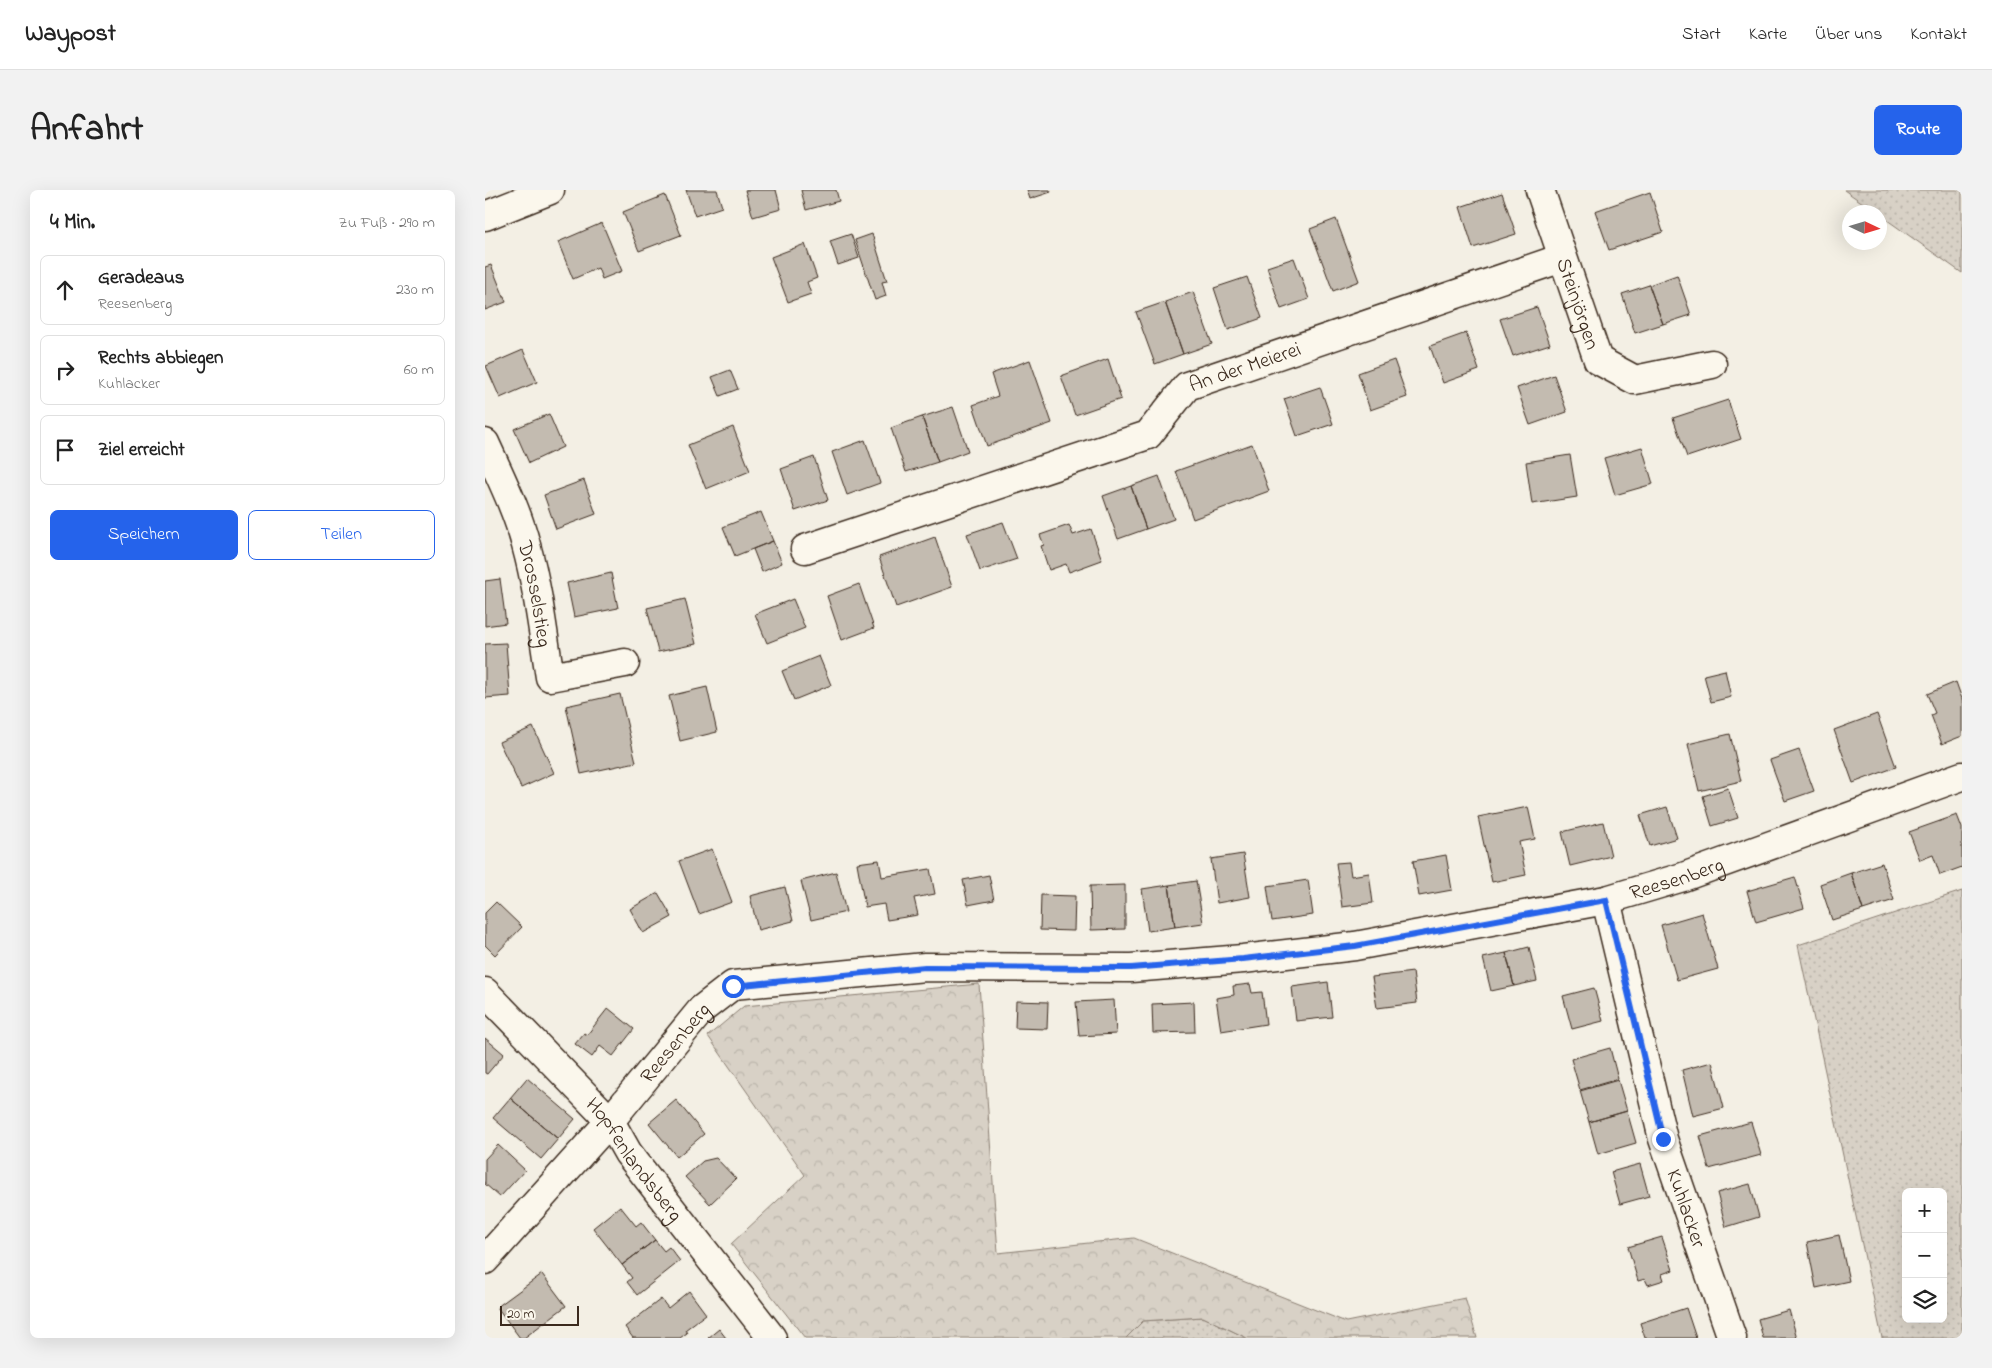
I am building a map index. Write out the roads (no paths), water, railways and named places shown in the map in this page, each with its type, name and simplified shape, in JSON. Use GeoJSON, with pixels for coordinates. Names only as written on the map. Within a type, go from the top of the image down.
{"type":"FeatureCollection","features":[{"type":"Feature","properties":{"kind":"street"},"geometry":{"type":"LineString","coordinates":[[485,216],[550,190]]}},
{"type":"Feature","properties":{"kind":"street","name":"Steinjörgen"},"geometry":{"type":"LineString","coordinates":[[1540,190],[1562,258],[1599,360],[1635,380],[1711,364]]}},
{"type":"Feature","properties":{"kind":"street","name":"An der Meierei"},"geometry":{"type":"LineString","coordinates":[[805,550],[1148,435],[1187,386],[1562,258]]}},
{"type":"Feature","properties":{"kind":"street","name":"Drosselstieg"},"geometry":{"type":"LineString","coordinates":[[485,443],[511,502],[526,543],[535,578],[550,677],[625,663]]}},
{"type":"Feature","properties":{"kind":"street","name":"Reesenberg"},"geometry":{"type":"LineString","coordinates":[[485,1260],[610,1121],[702,1009],[733,986],[925,967],[1131,968],[1243,959],[1355,946],[1606,900],[1683,877],[1962,776]]}},
{"type":"Feature","properties":{"kind":"street","name":"Kuhlacker"},"geometry":{"type":"LineString","coordinates":[[1606,900],[1663,1139],[1732,1338]]}},
{"type":"Feature","properties":{"kind":"street","name":"Hopfenlandsberg"},"geometry":{"type":"LineString","coordinates":[[485,992],[610,1121],[628,1153],[772,1338]]}}]}
